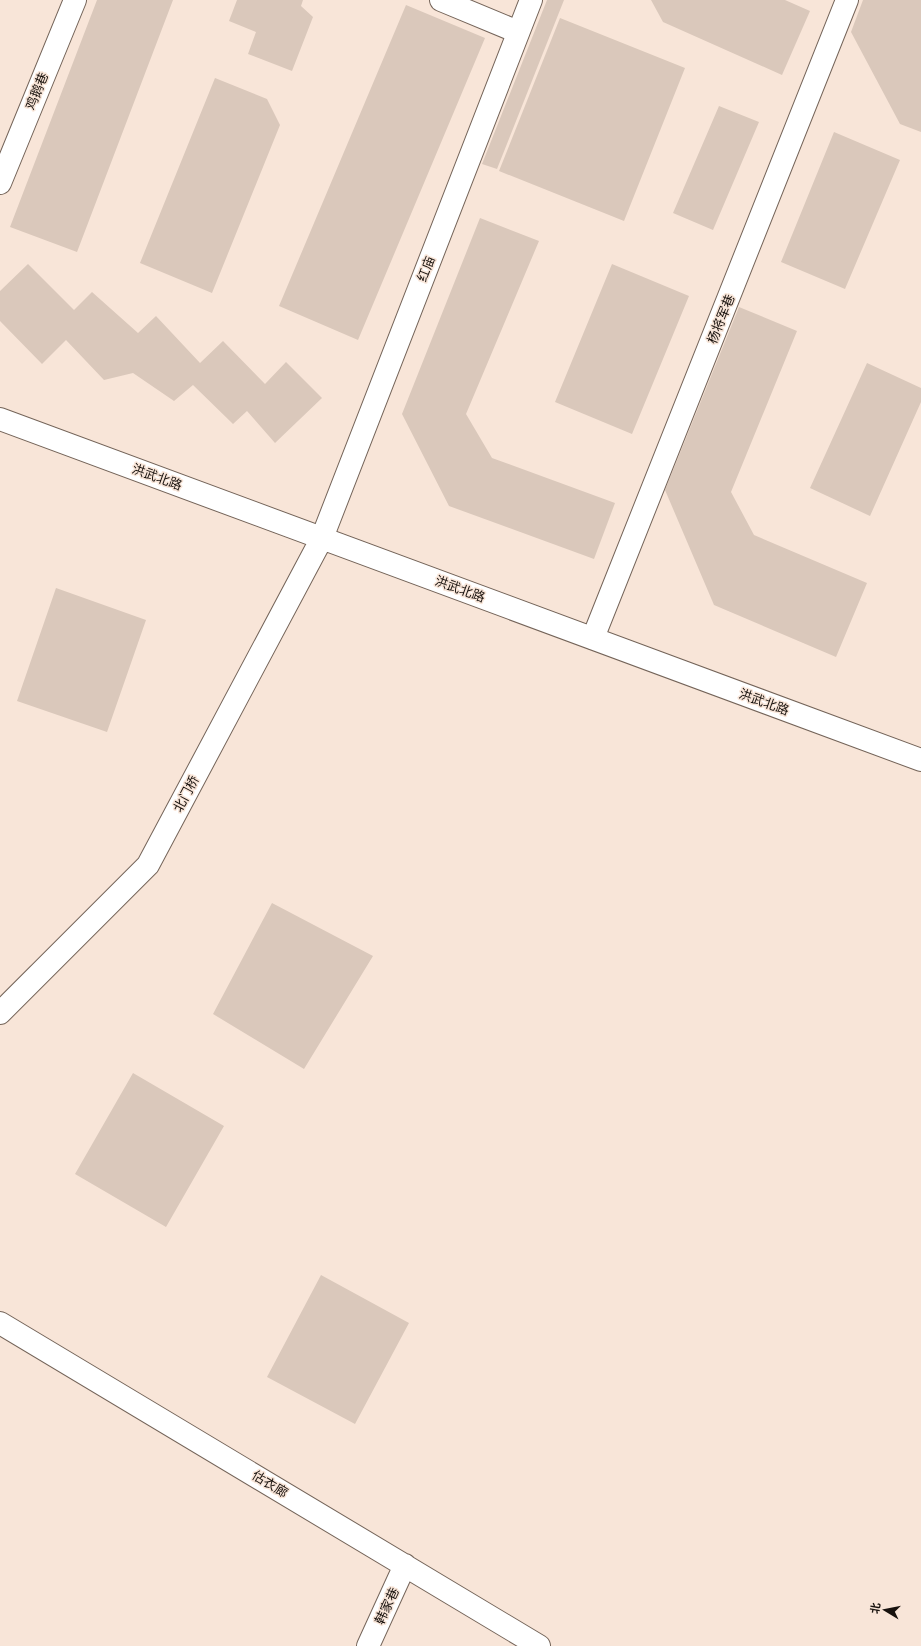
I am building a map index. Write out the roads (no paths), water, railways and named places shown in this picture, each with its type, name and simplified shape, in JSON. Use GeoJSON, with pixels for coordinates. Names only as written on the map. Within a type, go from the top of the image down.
{"type":"FeatureCollection","features":[{"type":"Feature","properties":{"kind":"street","name":"鸡鹅巷"},"geometry":{"type":"LineString","coordinates":[[0,183],[75,0]]}},
{"type":"Feature","properties":{"kind":"street"},"geometry":{"type":"LineString","coordinates":[[441,0],[518,32]]}},
{"type":"Feature","properties":{"kind":"street","name":"红庙"},"geometry":{"type":"LineString","coordinates":[[322,538],[530,0]]}},
{"type":"Feature","properties":{"kind":"street","name":"杨将军巷"},"geometry":{"type":"LineString","coordinates":[[593,638],[847,0]]}},
{"type":"Feature","properties":{"kind":"street","name":"洪武北路"},"geometry":{"type":"LineString","coordinates":[[0,419],[921,760]]}},
{"type":"Feature","properties":{"kind":"street","name":"北门桥"},"geometry":{"type":"LineString","coordinates":[[0,1013],[148,865],[322,538]]}},
{"type":"Feature","properties":{"kind":"street","name":"估衣廊"},"geometry":{"type":"LineString","coordinates":[[0,1323],[539,1646]]}},
{"type":"Feature","properties":{"kind":"street","name":"韩家巷"},"geometry":{"type":"LineString","coordinates":[[368,1646],[405,1565]]}}]}
